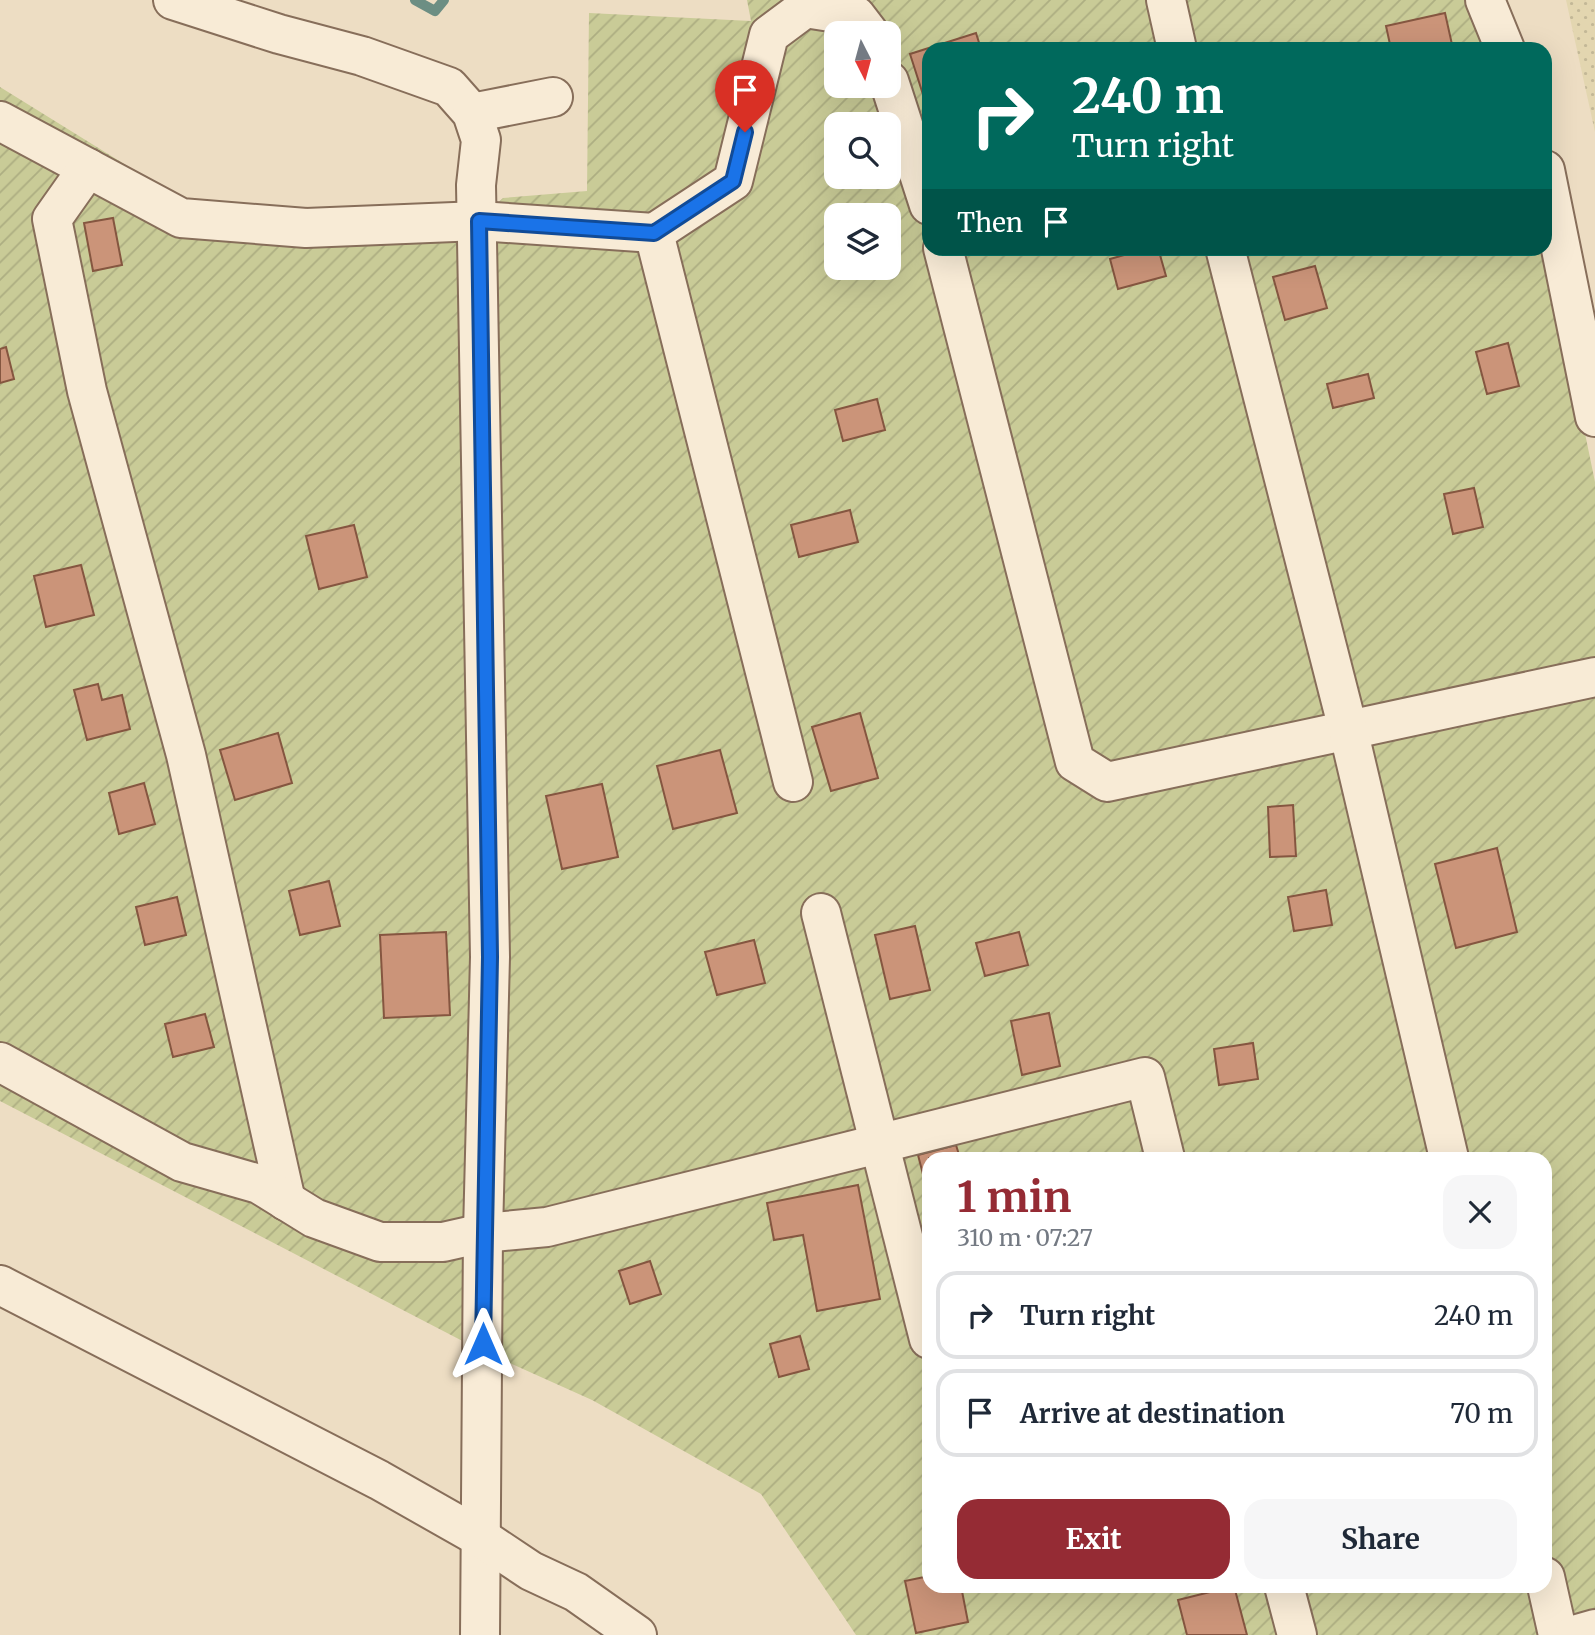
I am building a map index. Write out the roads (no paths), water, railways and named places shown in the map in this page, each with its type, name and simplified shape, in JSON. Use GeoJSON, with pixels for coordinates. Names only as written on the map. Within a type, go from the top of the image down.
{"type":"FeatureCollection","features":[{"type":"Feature","properties":{"kind":"street"},"geometry":{"type":"LineString","coordinates":[[173,0],[409,71],[449,88],[472,113],[481,141],[476,185],[479,221],[490,957],[482,1233],[483,1539],[480,1635]]}},
{"type":"Feature","properties":{"kind":"street"},"geometry":{"type":"LineString","coordinates":[[1166,0],[1175,42]]}},
{"type":"Feature","properties":{"kind":"street"},"geometry":{"type":"LineString","coordinates":[[1485,0],[1502,42]]}},
{"type":"Feature","properties":{"kind":"street"},"geometry":{"type":"LineString","coordinates":[[0,121],[181,218],[306,228],[479,221],[654,233],[733,181],[769,34],[811,4],[856,16],[860,21]]}},
{"type":"Feature","properties":{"kind":"street"},"geometry":{"type":"LineString","coordinates":[[472,113],[553,97]]}},
{"type":"Feature","properties":{"kind":"street"},"geometry":{"type":"LineString","coordinates":[[894,98],[922,183]]}},
{"type":"Feature","properties":{"kind":"street"},"geometry":{"type":"LineString","coordinates":[[88,168],[52,219],[87,391],[186,755],[286,1201]]}},
{"type":"Feature","properties":{"kind":"street"},"geometry":{"type":"LineString","coordinates":[[1552,204],[1595,416]]}},
{"type":"Feature","properties":{"kind":"street"},"geometry":{"type":"LineString","coordinates":[[654,233],[793,782]]}},
{"type":"Feature","properties":{"kind":"street"},"geometry":{"type":"LineString","coordinates":[[945,256],[1075,762],[1107,782],[1595,677]]}},
{"type":"Feature","properties":{"kind":"street"},"geometry":{"type":"LineString","coordinates":[[1227,256],[1348,729],[1448,1152]]}},
{"type":"Feature","properties":{"kind":"street"},"geometry":{"type":"LineString","coordinates":[[821,912],[922,1311]]}},
{"type":"Feature","properties":{"kind":"street"},"geometry":{"type":"LineString","coordinates":[[0,1062],[182,1162],[259,1185],[314,1218],[380,1242],[443,1242],[482,1233],[547,1227],[1145,1077],[1164,1152]]}},
{"type":"Feature","properties":{"kind":"street"},"geometry":{"type":"LineString","coordinates":[[0,1285],[379,1480],[483,1539],[531,1571],[576,1592],[637,1635]]}},
{"type":"Feature","properties":{"kind":"street"},"geometry":{"type":"LineString","coordinates":[[1286,1593],[1297,1635]]}},
{"type":"Feature","properties":{"kind":"street"},"geometry":{"type":"LineString","coordinates":[[1549,1593],[1558,1635]]}},
{"type":"Feature","properties":{"kind":"street"},"geometry":{"type":"LineString","coordinates":[[1574,1635],[1595,1629]]}},
{"type":"Feature","properties":{"kind":"waterway"},"geometry":{"type":"LineString","coordinates":[[415,0],[435,11],[444,0]]}}]}
